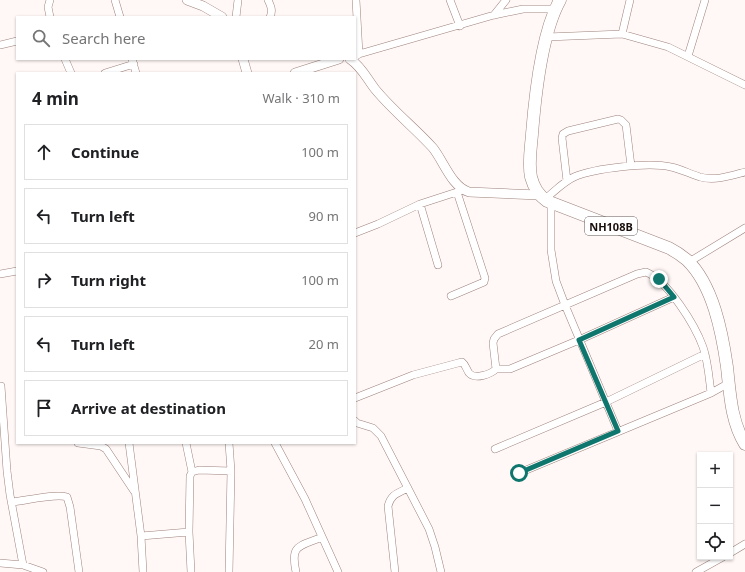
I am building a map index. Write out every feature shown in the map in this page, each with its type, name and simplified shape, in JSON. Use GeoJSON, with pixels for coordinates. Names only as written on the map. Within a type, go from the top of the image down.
{"type":"FeatureCollection","features":[{"type":"Feature","properties":{"kind":"highway"},"geometry":{"type":"LineString","coordinates":[[545,199],[534,186],[530,164],[534,108],[547,37],[558,5]]}},
{"type":"Feature","properties":{"kind":"highway","name":"NH108B"},"geometry":{"type":"LineString","coordinates":[[545,199],[654,241],[678,253],[689,262],[701,278],[715,311],[723,340],[736,426],[745,444]]}},
{"type":"Feature","properties":{"kind":"street"},"geometry":{"type":"LineString","coordinates":[[50,0],[48,7],[50,16]]}},
{"type":"Feature","properties":{"kind":"street"},"geometry":{"type":"LineString","coordinates":[[115,0],[120,16]]}},
{"type":"Feature","properties":{"kind":"street"},"geometry":{"type":"LineString","coordinates":[[187,0],[220,16]]}},
{"type":"Feature","properties":{"kind":"street"},"geometry":{"type":"LineString","coordinates":[[236,16],[238,0]]}},
{"type":"Feature","properties":{"kind":"street"},"geometry":{"type":"LineString","coordinates":[[268,0],[272,9],[271,16]]}},
{"type":"Feature","properties":{"kind":"street"},"geometry":{"type":"LineString","coordinates":[[356,0],[357,55],[494,15],[523,9],[558,5]]}},
{"type":"Feature","properties":{"kind":"street"},"geometry":{"type":"LineString","coordinates":[[450,0],[460,26]]}},
{"type":"Feature","properties":{"kind":"street"},"geometry":{"type":"LineString","coordinates":[[494,15],[506,0]]}},
{"type":"Feature","properties":{"kind":"street"},"geometry":{"type":"LineString","coordinates":[[622,34],[630,0]]}},
{"type":"Feature","properties":{"kind":"street"},"geometry":{"type":"LineString","coordinates":[[688,56],[705,0]]}},
{"type":"Feature","properties":{"kind":"street"},"geometry":{"type":"LineString","coordinates":[[547,37],[622,34],[668,47],[745,85]]}},
{"type":"Feature","properties":{"kind":"street"},"geometry":{"type":"LineString","coordinates":[[0,45],[16,41]]}},
{"type":"Feature","properties":{"kind":"street"},"geometry":{"type":"LineString","coordinates":[[65,60],[71,72]]}},
{"type":"Feature","properties":{"kind":"street"},"geometry":{"type":"LineString","coordinates":[[243,60],[247,72]]}},
{"type":"Feature","properties":{"kind":"street"},"geometry":{"type":"LineString","coordinates":[[298,72],[336,60]]}},
{"type":"Feature","properties":{"kind":"street"},"geometry":{"type":"LineString","coordinates":[[351,60],[360,67],[375,89],[397,113],[433,148],[442,160],[460,191],[485,278],[484,282],[451,296]]}},
{"type":"Feature","properties":{"kind":"street"},"geometry":{"type":"LineString","coordinates":[[108,72],[133,62],[136,72]]}},
{"type":"Feature","properties":{"kind":"street"},"geometry":{"type":"LineString","coordinates":[[567,181],[562,138],[563,134],[568,131],[618,119],[626,125],[631,166]]}},
{"type":"Feature","properties":{"kind":"street"},"geometry":{"type":"LineString","coordinates":[[356,233],[420,204],[460,191],[545,199],[573,177],[631,166],[654,165],[672,167],[701,178],[717,179],[745,172]]}},
{"type":"Feature","properties":{"kind":"street"},"geometry":{"type":"LineString","coordinates":[[545,199],[553,268],[556,281],[579,340],[618,431]]}},
{"type":"Feature","properties":{"kind":"street"},"geometry":{"type":"LineString","coordinates":[[420,204],[438,265]]}},
{"type":"Feature","properties":{"kind":"street"},"geometry":{"type":"LineString","coordinates":[[689,262],[745,228]]}},
{"type":"Feature","properties":{"kind":"street"},"geometry":{"type":"LineString","coordinates":[[0,274],[16,271]]}},
{"type":"Feature","properties":{"kind":"street"},"geometry":{"type":"LineString","coordinates":[[496,369],[493,343],[498,334],[637,274],[646,272],[659,279],[674,297],[697,332],[705,354],[711,392]]}},
{"type":"Feature","properties":{"kind":"street"},"geometry":{"type":"LineString","coordinates":[[356,398],[413,375],[458,362],[462,362],[470,374],[474,376],[492,372],[496,369],[510,369],[674,297]]}},
{"type":"Feature","properties":{"kind":"street"},"geometry":{"type":"LineString","coordinates":[[495,449],[606,402],[705,354]]}},
{"type":"Feature","properties":{"kind":"street"},"geometry":{"type":"LineString","coordinates":[[519,473],[729,383]]}},
{"type":"Feature","properties":{"kind":"street"},"geometry":{"type":"LineString","coordinates":[[1,386],[7,471],[24,565]]}},
{"type":"Feature","properties":{"kind":"street"},"geometry":{"type":"LineString","coordinates":[[356,422],[378,431],[429,529],[441,572]]}},
{"type":"Feature","properties":{"kind":"street"},"geometry":{"type":"LineString","coordinates":[[86,444],[101,446],[106,449],[135,493]]}},
{"type":"Feature","properties":{"kind":"street"},"geometry":{"type":"LineString","coordinates":[[129,444],[141,536],[143,572]]}},
{"type":"Feature","properties":{"kind":"street"},"geometry":{"type":"LineString","coordinates":[[186,444],[192,472],[190,476],[189,532],[191,572]]}},
{"type":"Feature","properties":{"kind":"street"},"geometry":{"type":"LineString","coordinates":[[228,572],[231,471],[229,444]]}},
{"type":"Feature","properties":{"kind":"street"},"geometry":{"type":"LineString","coordinates":[[276,444],[305,499],[338,572]]}},
{"type":"Feature","properties":{"kind":"street"},"geometry":{"type":"LineString","coordinates":[[192,472],[199,470],[231,471]]}},
{"type":"Feature","properties":{"kind":"street"},"geometry":{"type":"LineString","coordinates":[[395,572],[388,506],[394,495],[408,488]]}},
{"type":"Feature","properties":{"kind":"street"},"geometry":{"type":"LineString","coordinates":[[12,502],[49,497],[67,497],[70,508],[79,572]]}},
{"type":"Feature","properties":{"kind":"street"},"geometry":{"type":"LineString","coordinates":[[141,536],[189,532]]}},
{"type":"Feature","properties":{"kind":"street"},"geometry":{"type":"LineString","coordinates":[[296,572],[294,555],[295,550],[300,546],[322,537]]}},
{"type":"Feature","properties":{"kind":"street"},"geometry":{"type":"LineString","coordinates":[[733,551],[745,544]]}},
{"type":"Feature","properties":{"kind":"street"},"geometry":{"type":"LineString","coordinates":[[696,572],[718,560]]}},
{"type":"Feature","properties":{"kind":"street"},"geometry":{"type":"LineString","coordinates":[[0,564],[24,565],[43,572]]}},
{"type":"Feature","properties":{"kind":"route"},"geometry":{"type":"LineString","coordinates":[[519,473],[618,431],[579,340],[674,297],[659,279]]}}]}
